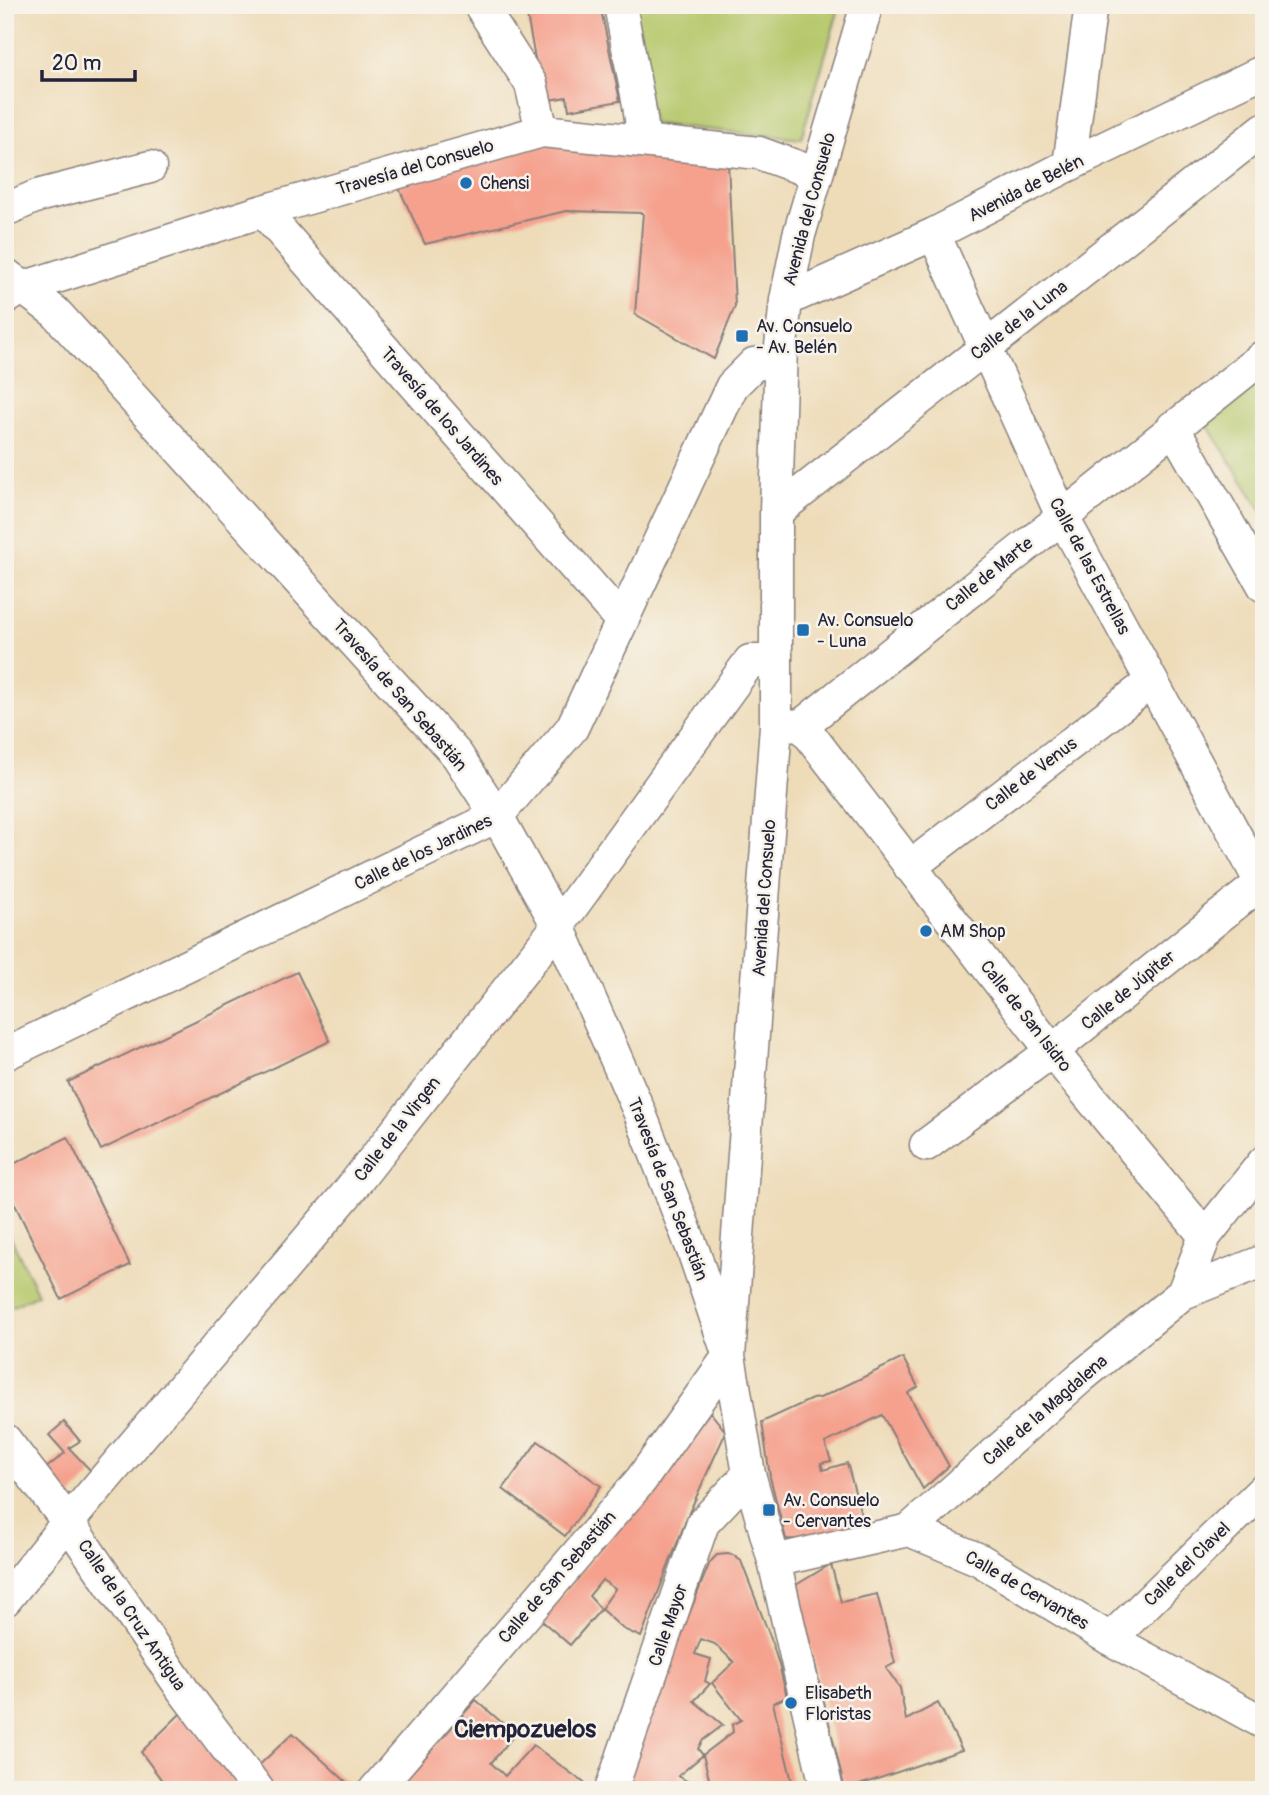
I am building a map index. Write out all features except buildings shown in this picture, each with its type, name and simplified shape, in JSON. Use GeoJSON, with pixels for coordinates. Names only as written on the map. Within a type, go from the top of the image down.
{"type":"FeatureCollection","features":[{"type":"Feature","properties":{"kind":"street"},"geometry":{"type":"LineString","coordinates":[[480,5],[531,84],[542,131]]}},
{"type":"Feature","properties":{"kind":"street"},"geometry":{"type":"LineString","coordinates":[[620,5],[644,141]]}},
{"type":"Feature","properties":{"kind":"street","name":"Avenida del Consuelo"},"geometry":{"type":"LineString","coordinates":[[827,1790],[774,1560],[749,1474],[729,1356],[789,725],[776,661],[780,361],[786,299],[799,235],[867,5]]}},
{"type":"Feature","properties":{"kind":"street"},"geometry":{"type":"LineString","coordinates":[[1069,165],[1091,5]]}},
{"type":"Feature","properties":{"kind":"street","name":"Avenida de Belén"},"geometry":{"type":"LineString","coordinates":[[786,299],[934,234],[1264,71]]}},
{"type":"Feature","properties":{"kind":"street","name":"Calle de la Luna"},"geometry":{"type":"LineString","coordinates":[[776,512],[1264,129]]}},
{"type":"Feature","properties":{"kind":"street","name":"Travesía del Consuelo"},"geometry":{"type":"LineString","coordinates":[[11,287],[542,131],[759,153],[817,174]]}},
{"type":"Feature","properties":{"kind":"street"},"geometry":{"type":"LineString","coordinates":[[5,210],[37,196],[150,167]]}},
{"type":"Feature","properties":{"kind":"street","name":"Travesía de los Jardines"},"geometry":{"type":"LineString","coordinates":[[263,211],[621,620]]}},
{"type":"Feature","properties":{"kind":"street","name":"Calle de las Estrellas"},"geometry":{"type":"LineString","coordinates":[[934,234],[1062,516],[1262,886]]}},
{"type":"Feature","properties":{"kind":"street","name":"Travesía de San Sebastián"},"geometry":{"type":"LineString","coordinates":[[11,287],[55,313],[457,755],[497,816],[558,926],[639,1111],[693,1250],[729,1356]]}},
{"type":"Feature","properties":{"kind":"street","name":"Calle de Marte"},"geometry":{"type":"LineString","coordinates":[[789,725],[1062,516],[1264,355]]}},
{"type":"Feature","properties":{"kind":"street","name":"Calle de los Jardines"},"geometry":{"type":"LineString","coordinates":[[5,1054],[497,816],[572,728],[732,386],[754,364],[780,361]]}},
{"type":"Feature","properties":{"kind":"street"},"geometry":{"type":"LineString","coordinates":[[1173,427],[1264,586]]}},
{"type":"Feature","properties":{"kind":"street","name":"Calle de la Virgen"},"geometry":{"type":"LineString","coordinates":[[5,1600],[345,1196],[558,926],[750,661],[776,661]]}},
{"type":"Feature","properties":{"kind":"street","name":"Calle de Venus"},"geometry":{"type":"LineString","coordinates":[[910,866],[1151,682]]}},
{"type":"Feature","properties":{"kind":"street","name":"Calle de San Isidro"},"geometry":{"type":"LineString","coordinates":[[789,725],[910,866],[1052,1051],[1205,1236]]}},
{"type":"Feature","properties":{"kind":"street","name":"Calle de Júpiter"},"geometry":{"type":"LineString","coordinates":[[926,1144],[1052,1051],[1262,886]]}},
{"type":"Feature","properties":{"kind":"street"},"geometry":{"type":"LineString","coordinates":[[1183,1293],[1205,1236],[1264,1162]]}},
{"type":"Feature","properties":{"kind":"street"},"geometry":{"type":"LineString","coordinates":[[1183,1293],[1264,1261]]}},
{"type":"Feature","properties":{"kind":"street","name":"Calle de la Magdalena"},"geometry":{"type":"LineString","coordinates":[[909,1530],[1081,1377],[1183,1293]]}},
{"type":"Feature","properties":{"kind":"street","name":"Calle de San Sebastián"},"geometry":{"type":"LineString","coordinates":[[375,1790],[641,1480],[729,1356]]}},
{"type":"Feature","properties":{"kind":"street","name":"Calle de la Cruz Antigua"},"geometry":{"type":"LineString","coordinates":[[5,1440],[68,1522],[183,1690],[258,1790]]}},
{"type":"Feature","properties":{"kind":"street","name":"Calle Mayor"},"geometry":{"type":"LineString","coordinates":[[611,1790],[703,1523],[749,1474]]}},
{"type":"Feature","properties":{"kind":"street","name":"Calle del Clavel"},"geometry":{"type":"LineString","coordinates":[[1110,1639],[1264,1489]]}},
{"type":"Feature","properties":{"kind":"street"},"geometry":{"type":"LineString","coordinates":[[774,1560],[909,1530]]}},
{"type":"Feature","properties":{"kind":"street","name":"Calle de Cervantes"},"geometry":{"type":"LineString","coordinates":[[909,1530],[980,1560],[1110,1639],[1264,1723]]}},
{"type":"Feature","properties":{"kind":"green space"},"geometry":{"type":"Polygon","coordinates":[[[630,5],[840,5],[801,139],[653,124],[630,5]]]}},
{"type":"Feature","properties":{"kind":"green space"},"geometry":{"type":"Polygon","coordinates":[[[1256,380],[1264,385],[1264,514],[1205,422],[1256,380]]]}},
{"type":"Feature","properties":{"kind":"green space"},"geometry":{"type":"Polygon","coordinates":[[[5,1226],[38,1294],[5,1310],[5,1226]]]}},
{"type":"Feature","properties":{"kind":"place","name":"Chensi"},"geometry":{"type":"Point","coordinates":[466,183]}},
{"type":"Feature","properties":{"kind":"place","name":"Av. Consuelo - Av. Belén"},"geometry":{"type":"Point","coordinates":[742,336]}},
{"type":"Feature","properties":{"kind":"place","name":"Av. Consuelo - Luna"},"geometry":{"type":"Point","coordinates":[803,630]}},
{"type":"Feature","properties":{"kind":"place","name":"AM Shop"},"geometry":{"type":"Point","coordinates":[926,931]}},
{"type":"Feature","properties":{"kind":"place","name":"Av. Consuelo - Cervantes"},"geometry":{"type":"Point","coordinates":[769,1510]}},
{"type":"Feature","properties":{"kind":"place","name":"Elisabeth Floristas"},"geometry":{"type":"Point","coordinates":[791,1703]}},
{"type":"Feature","properties":{"kind":"district","name":"Ciempozuelos"},"geometry":{"type":"Point","coordinates":[525,1729]}}]}
